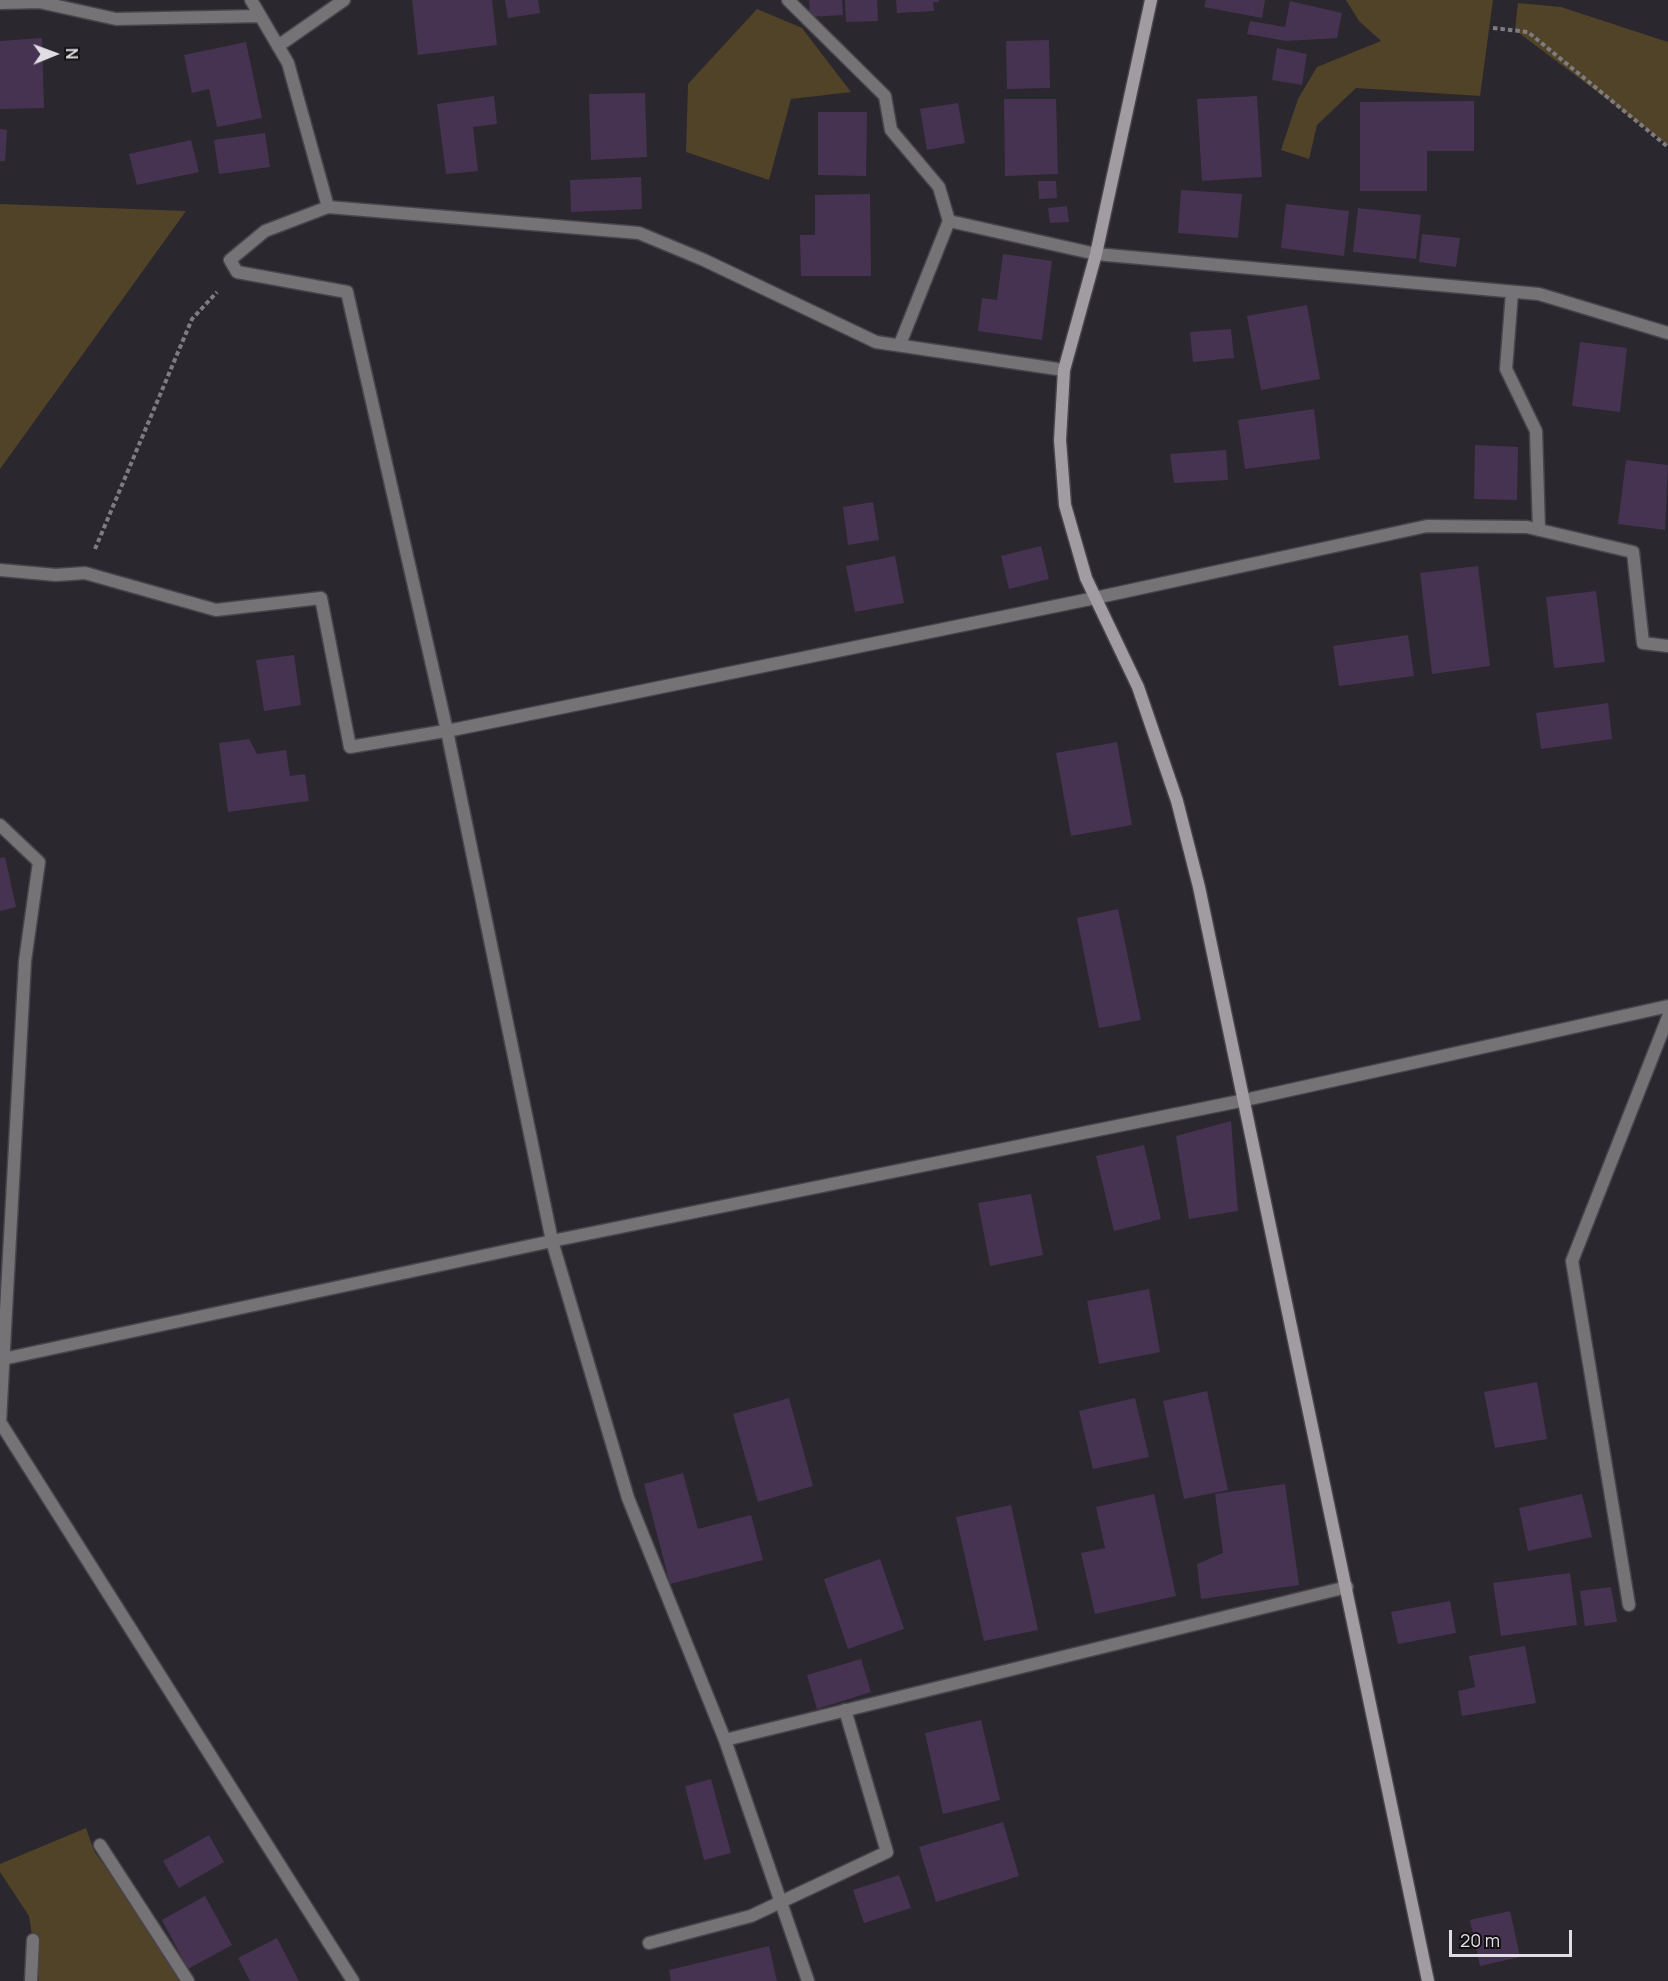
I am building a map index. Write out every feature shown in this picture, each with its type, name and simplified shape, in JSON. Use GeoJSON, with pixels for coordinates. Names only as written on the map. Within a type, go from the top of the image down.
{"type":"FeatureCollection","features":[{"type":"Feature","properties":{"kind":"street"},"geometry":{"type":"LineString","coordinates":[[251,0],[288,63],[328,207]]}},
{"type":"Feature","properties":{"kind":"street"},"geometry":{"type":"LineString","coordinates":[[278,46],[344,0]]}},
{"type":"Feature","properties":{"kind":"street"},"geometry":{"type":"LineString","coordinates":[[788,0],[885,96],[891,130],[939,187],[949,221],[900,344]]}},
{"type":"Feature","properties":{"kind":"street"},"geometry":{"type":"LineString","coordinates":[[1151,0],[1096,254],[1064,370],[1060,440],[1065,506],[1095,598],[1138,687],[1177,801],[1199,887],[1428,1981]]}},
{"type":"Feature","properties":{"kind":"street"},"geometry":{"type":"LineString","coordinates":[[0,3],[39,2],[116,19],[260,16]]}},
{"type":"Feature","properties":{"kind":"street"},"geometry":{"type":"LineString","coordinates":[[808,1981],[725,1740],[628,1498],[552,1241],[447,731],[347,292],[237,272],[230,260],[264,231],[328,207],[639,233],[704,260],[876,342],[1064,370]]}},
{"type":"Feature","properties":{"kind":"street"},"geometry":{"type":"LineString","coordinates":[[949,221],[1096,254],[1539,294],[1668,333]]}},
{"type":"Feature","properties":{"kind":"street"},"geometry":{"type":"LineString","coordinates":[[1512,292],[1506,369],[1536,431],[1539,530]]}},
{"type":"Feature","properties":{"kind":"street"},"geometry":{"type":"LineString","coordinates":[[0,570],[56,575],[85,573],[216,610],[321,598],[350,747],[447,731],[1095,598],[1427,526],[1539,530],[1633,552],[1643,643],[1668,646]]}},
{"type":"Feature","properties":{"kind":"street"},"geometry":{"type":"LineString","coordinates":[[0,825],[39,862],[26,961],[0,1422],[353,1981]]}},
{"type":"Feature","properties":{"kind":"street"},"geometry":{"type":"LineString","coordinates":[[3,1359],[552,1241],[1245,1100],[1668,1006]]}},
{"type":"Feature","properties":{"kind":"street"},"geometry":{"type":"LineString","coordinates":[[1629,1605],[1572,1261],[1668,1017]]}},
{"type":"Feature","properties":{"kind":"street"},"geometry":{"type":"LineString","coordinates":[[725,1740],[1347,1587]]}},
{"type":"Feature","properties":{"kind":"street"},"geometry":{"type":"LineString","coordinates":[[649,1943],[751,1916],[782,1904],[886,1852],[845,1710]]}},
{"type":"Feature","properties":{"kind":"street"},"geometry":{"type":"LineString","coordinates":[[100,1845],[188,1981]]}},
{"type":"Feature","properties":{"kind":"street"},"geometry":{"type":"LineString","coordinates":[[31,1981],[33,1940]]}},
{"type":"Feature","properties":{"kind":"path"},"geometry":{"type":"LineString","coordinates":[[1493,28],[1528,32],[1668,147]]}},
{"type":"Feature","properties":{"kind":"path"},"geometry":{"type":"LineString","coordinates":[[85,573],[192,319],[237,272]]}},
{"type":"Feature","properties":{"kind":"shaded area"},"geometry":{"type":"Polygon","coordinates":[[[1346,0],[1493,0],[1480,96],[1356,88],[1317,125],[1309,159],[1281,150],[1298,99],[1317,67],[1381,41],[1359,21],[1346,0]]]}},
{"type":"Feature","properties":{"kind":"shaded area"},"geometry":{"type":"Polygon","coordinates":[[[1518,3],[1561,7],[1668,42],[1668,145],[1515,30],[1518,3]]]}},
{"type":"Feature","properties":{"kind":"shaded area"},"geometry":{"type":"Polygon","coordinates":[[[757,9],[802,28],[851,92],[791,99],[769,180],[686,152],[688,84],[757,9]]]}},
{"type":"Feature","properties":{"kind":"shaded area"},"geometry":{"type":"Polygon","coordinates":[[[0,204],[186,211],[0,469],[0,204]]]}},
{"type":"Feature","properties":{"kind":"shaded area"},"geometry":{"type":"Polygon","coordinates":[[[86,1828],[94,1851],[185,1977],[178,1981],[39,1981],[29,1916],[0,1872],[0,1864],[86,1828]]]}},
{"type":"Feature","properties":{"kind":"building"},"geometry":{"type":"Polygon","coordinates":[[[412,0],[492,0],[497,45],[418,55],[412,0]]]}},
{"type":"Feature","properties":{"kind":"building"},"geometry":{"type":"Polygon","coordinates":[[[505,0],[538,0],[540,13],[508,18],[505,0]]]}},
{"type":"Feature","properties":{"kind":"building"},"geometry":{"type":"Polygon","coordinates":[[[809,0],[842,0],[843,15],[810,17],[809,0]]]}},
{"type":"Feature","properties":{"kind":"building"},"geometry":{"type":"Polygon","coordinates":[[[845,0],[877,0],[878,21],[846,22],[845,0]]]}},
{"type":"Feature","properties":{"kind":"building"},"geometry":{"type":"Polygon","coordinates":[[[896,0],[939,0],[939,2],[933,2],[934,11],[897,13],[896,0]]]}},
{"type":"Feature","properties":{"kind":"building"},"geometry":{"type":"Polygon","coordinates":[[[1206,0],[1265,0],[1262,18],[1204,7],[1206,0]]]}},
{"type":"Feature","properties":{"kind":"building"},"geometry":{"type":"Polygon","coordinates":[[[1290,1],[1342,13],[1337,38],[1286,41],[1247,34],[1250,21],[1285,27],[1290,1]]]}},
{"type":"Feature","properties":{"kind":"building"},"geometry":{"type":"Polygon","coordinates":[[[42,38],[44,108],[0,109],[0,41],[42,38]]]}},
{"type":"Feature","properties":{"kind":"building"},"geometry":{"type":"Polygon","coordinates":[[[1049,40],[1050,88],[1007,89],[1006,41],[1049,40]]]}},
{"type":"Feature","properties":{"kind":"building"},"geometry":{"type":"Polygon","coordinates":[[[246,42],[262,118],[217,127],[209,89],[192,93],[184,55],[246,42]]]}},
{"type":"Feature","properties":{"kind":"building"},"geometry":{"type":"Polygon","coordinates":[[[1277,48],[1307,54],[1302,85],[1272,80],[1277,48]]]}},
{"type":"Feature","properties":{"kind":"building"},"geometry":{"type":"Polygon","coordinates":[[[645,93],[647,157],[591,160],[589,94],[645,93]]]}},
{"type":"Feature","properties":{"kind":"building"},"geometry":{"type":"Polygon","coordinates":[[[494,96],[497,124],[473,127],[478,171],[446,174],[437,104],[494,96]]]}},
{"type":"Feature","properties":{"kind":"building"},"geometry":{"type":"Polygon","coordinates":[[[1257,96],[1262,177],[1202,181],[1197,99],[1257,96]]]}},
{"type":"Feature","properties":{"kind":"building"},"geometry":{"type":"Polygon","coordinates":[[[1004,99],[1056,99],[1058,174],[1005,176],[1004,99]]]}},
{"type":"Feature","properties":{"kind":"building"},"geometry":{"type":"Polygon","coordinates":[[[1474,101],[1474,151],[1427,151],[1427,191],[1360,191],[1360,102],[1474,101]]]}},
{"type":"Feature","properties":{"kind":"building"},"geometry":{"type":"Polygon","coordinates":[[[958,103],[965,143],[927,150],[920,109],[958,103]]]}},
{"type":"Feature","properties":{"kind":"building"},"geometry":{"type":"Polygon","coordinates":[[[818,112],[867,112],[866,176],[818,175],[818,112]]]}},
{"type":"Feature","properties":{"kind":"building"},"geometry":{"type":"Polygon","coordinates":[[[0,129],[7,130],[5,161],[0,161],[0,129]]]}},
{"type":"Feature","properties":{"kind":"building"},"geometry":{"type":"Polygon","coordinates":[[[265,133],[270,167],[219,174],[214,140],[265,133]]]}},
{"type":"Feature","properties":{"kind":"building"},"geometry":{"type":"Polygon","coordinates":[[[191,140],[199,172],[137,185],[129,154],[191,140]]]}},
{"type":"Feature","properties":{"kind":"building"},"geometry":{"type":"Polygon","coordinates":[[[641,177],[642,209],[571,212],[570,180],[641,177]]]}},
{"type":"Feature","properties":{"kind":"building"},"geometry":{"type":"Polygon","coordinates":[[[1038,181],[1056,181],[1057,198],[1039,199],[1038,181]]]}},
{"type":"Feature","properties":{"kind":"building"},"geometry":{"type":"Polygon","coordinates":[[[1181,190],[1242,194],[1238,238],[1178,233],[1181,190]]]}},
{"type":"Feature","properties":{"kind":"building"},"geometry":{"type":"Polygon","coordinates":[[[870,194],[871,276],[801,276],[800,235],[815,235],[815,195],[870,194]]]}},
{"type":"Feature","properties":{"kind":"building"},"geometry":{"type":"Polygon","coordinates":[[[1286,204],[1349,211],[1344,256],[1281,248],[1286,204]]]}},
{"type":"Feature","properties":{"kind":"building"},"geometry":{"type":"Polygon","coordinates":[[[1067,206],[1069,222],[1050,223],[1048,208],[1067,206]]]}},
{"type":"Feature","properties":{"kind":"building"},"geometry":{"type":"Polygon","coordinates":[[[1358,208],[1421,215],[1416,259],[1353,252],[1358,208]]]}},
{"type":"Feature","properties":{"kind":"building"},"geometry":{"type":"Polygon","coordinates":[[[1422,234],[1460,238],[1456,267],[1419,262],[1422,234]]]}},
{"type":"Feature","properties":{"kind":"building"},"geometry":{"type":"Polygon","coordinates":[[[1003,254],[1052,261],[1042,340],[978,331],[982,298],[997,300],[1003,254]]]}},
{"type":"Feature","properties":{"kind":"building"},"geometry":{"type":"Polygon","coordinates":[[[1307,305],[1320,379],[1261,390],[1247,316],[1307,305]]]}},
{"type":"Feature","properties":{"kind":"building"},"geometry":{"type":"Polygon","coordinates":[[[1231,329],[1234,358],[1193,362],[1190,332],[1231,329]]]}},
{"type":"Feature","properties":{"kind":"building"},"geometry":{"type":"Polygon","coordinates":[[[1580,342],[1627,348],[1620,412],[1572,406],[1580,342]]]}},
{"type":"Feature","properties":{"kind":"building"},"geometry":{"type":"Polygon","coordinates":[[[1314,409],[1320,459],[1245,469],[1238,420],[1314,409]]]}},
{"type":"Feature","properties":{"kind":"building"},"geometry":{"type":"Polygon","coordinates":[[[1475,445],[1518,447],[1517,500],[1474,499],[1475,445]]]}},
{"type":"Feature","properties":{"kind":"building"},"geometry":{"type":"Polygon","coordinates":[[[1226,450],[1228,480],[1174,483],[1170,454],[1226,450]]]}},
{"type":"Feature","properties":{"kind":"building"},"geometry":{"type":"Polygon","coordinates":[[[1626,460],[1668,465],[1665,530],[1618,524],[1626,460]]]}},
{"type":"Feature","properties":{"kind":"building"},"geometry":{"type":"Polygon","coordinates":[[[873,502],[879,540],[848,545],[843,507],[873,502]]]}},
{"type":"Feature","properties":{"kind":"building"},"geometry":{"type":"Polygon","coordinates":[[[1041,546],[1049,579],[1009,589],[1001,556],[1041,546]]]}},
{"type":"Feature","properties":{"kind":"building"},"geometry":{"type":"Polygon","coordinates":[[[895,556],[904,603],[855,612],[846,566],[895,556]]]}},
{"type":"Feature","properties":{"kind":"building"},"geometry":{"type":"Polygon","coordinates":[[[1478,566],[1490,666],[1432,674],[1420,573],[1478,566]]]}},
{"type":"Feature","properties":{"kind":"building"},"geometry":{"type":"Polygon","coordinates":[[[1596,591],[1605,662],[1554,668],[1546,597],[1596,591]]]}},
{"type":"Feature","properties":{"kind":"building"},"geometry":{"type":"Polygon","coordinates":[[[1408,635],[1414,676],[1339,686],[1333,646],[1408,635]]]}},
{"type":"Feature","properties":{"kind":"building"},"geometry":{"type":"Polygon","coordinates":[[[294,655],[301,705],[264,711],[256,660],[294,655]]]}},
{"type":"Feature","properties":{"kind":"building"},"geometry":{"type":"Polygon","coordinates":[[[1608,703],[1612,739],[1541,749],[1536,713],[1608,703]]]}},
{"type":"Feature","properties":{"kind":"building"},"geometry":{"type":"Polygon","coordinates":[[[249,739],[257,754],[286,750],[290,776],[305,774],[309,801],[228,812],[219,743],[249,739]]]}},
{"type":"Feature","properties":{"kind":"building"},"geometry":{"type":"Polygon","coordinates":[[[1117,742],[1132,825],[1071,836],[1056,753],[1117,742]]]}},
{"type":"Feature","properties":{"kind":"building"},"geometry":{"type":"Polygon","coordinates":[[[5,857],[16,907],[0,911],[0,858],[5,857]]]}},
{"type":"Feature","properties":{"kind":"building"},"geometry":{"type":"Polygon","coordinates":[[[1118,909],[1141,1020],[1099,1028],[1077,918],[1118,909]]]}},
{"type":"Feature","properties":{"kind":"building"},"geometry":{"type":"Polygon","coordinates":[[[1231,1121],[1238,1211],[1189,1219],[1176,1136],[1231,1121]]]}},
{"type":"Feature","properties":{"kind":"building"},"geometry":{"type":"Polygon","coordinates":[[[1144,1145],[1161,1219],[1114,1231],[1096,1156],[1144,1145]]]}},
{"type":"Feature","properties":{"kind":"building"},"geometry":{"type":"Polygon","coordinates":[[[1031,1194],[1043,1255],[990,1266],[978,1203],[1031,1194]]]}},
{"type":"Feature","properties":{"kind":"building"},"geometry":{"type":"Polygon","coordinates":[[[1149,1289],[1160,1352],[1099,1364],[1087,1301],[1149,1289]]]}},
{"type":"Feature","properties":{"kind":"building"},"geometry":{"type":"Polygon","coordinates":[[[1537,1382],[1547,1439],[1495,1448],[1484,1392],[1537,1382]]]}},
{"type":"Feature","properties":{"kind":"building"},"geometry":{"type":"Polygon","coordinates":[[[1207,1391],[1228,1490],[1184,1499],[1163,1401],[1207,1391]]]}},
{"type":"Feature","properties":{"kind":"building"},"geometry":{"type":"Polygon","coordinates":[[[789,1398],[813,1486],[758,1502],[733,1414],[789,1398]]]}},
{"type":"Feature","properties":{"kind":"building"},"geometry":{"type":"Polygon","coordinates":[[[1135,1398],[1149,1457],[1093,1469],[1079,1411],[1135,1398]]]}},
{"type":"Feature","properties":{"kind":"building"},"geometry":{"type":"Polygon","coordinates":[[[683,1473],[698,1529],[751,1515],[763,1560],[670,1584],[644,1484],[683,1473]]]}},
{"type":"Feature","properties":{"kind":"building"},"geometry":{"type":"Polygon","coordinates":[[[1285,1484],[1299,1585],[1201,1599],[1197,1564],[1223,1553],[1215,1494],[1285,1484]]]}},
{"type":"Feature","properties":{"kind":"building"},"geometry":{"type":"Polygon","coordinates":[[[1154,1494],[1176,1596],[1095,1614],[1081,1553],[1105,1548],[1096,1507],[1154,1494]]]}},
{"type":"Feature","properties":{"kind":"building"},"geometry":{"type":"Polygon","coordinates":[[[1582,1494],[1592,1537],[1528,1551],[1519,1508],[1582,1494]]]}},
{"type":"Feature","properties":{"kind":"building"},"geometry":{"type":"Polygon","coordinates":[[[1011,1505],[1038,1630],[984,1641],[956,1517],[1011,1505]]]}},
{"type":"Feature","properties":{"kind":"building"},"geometry":{"type":"Polygon","coordinates":[[[880,1559],[904,1629],[848,1649],[824,1579],[880,1559]]]}},
{"type":"Feature","properties":{"kind":"building"},"geometry":{"type":"Polygon","coordinates":[[[1570,1573],[1577,1625],[1501,1636],[1493,1583],[1570,1573]]]}},
{"type":"Feature","properties":{"kind":"building"},"geometry":{"type":"Polygon","coordinates":[[[1611,1587],[1617,1622],[1585,1626],[1580,1591],[1611,1587]]]}},
{"type":"Feature","properties":{"kind":"building"},"geometry":{"type":"Polygon","coordinates":[[[1450,1601],[1456,1633],[1398,1644],[1391,1612],[1450,1601]]]}},
{"type":"Feature","properties":{"kind":"building"},"geometry":{"type":"Polygon","coordinates":[[[1525,1646],[1536,1703],[1462,1716],[1458,1691],[1475,1687],[1469,1656],[1525,1646]]]}},
{"type":"Feature","properties":{"kind":"building"},"geometry":{"type":"Polygon","coordinates":[[[861,1659],[871,1692],[817,1709],[807,1675],[861,1659]]]}},
{"type":"Feature","properties":{"kind":"building"},"geometry":{"type":"Polygon","coordinates":[[[981,1720],[1000,1800],[943,1814],[925,1733],[981,1720]]]}},
{"type":"Feature","properties":{"kind":"building"},"geometry":{"type":"Polygon","coordinates":[[[711,1779],[731,1853],[704,1860],[685,1786],[711,1779]]]}},
{"type":"Feature","properties":{"kind":"building"},"geometry":{"type":"Polygon","coordinates":[[[1003,1822],[1019,1876],[936,1902],[919,1847],[1003,1822]]]}},
{"type":"Feature","properties":{"kind":"building"},"geometry":{"type":"Polygon","coordinates":[[[209,1835],[224,1862],[179,1888],[163,1861],[209,1835]]]}},
{"type":"Feature","properties":{"kind":"building"},"geometry":{"type":"Polygon","coordinates":[[[899,1875],[911,1908],[864,1923],[853,1890],[899,1875]]]}},
{"type":"Feature","properties":{"kind":"building"},"geometry":{"type":"Polygon","coordinates":[[[205,1896],[232,1945],[188,1969],[162,1920],[205,1896]]]}},
{"type":"Feature","properties":{"kind":"building"},"geometry":{"type":"Polygon","coordinates":[[[1510,1911],[1520,1957],[1480,1966],[1470,1920],[1510,1911]]]}},
{"type":"Feature","properties":{"kind":"building"},"geometry":{"type":"Polygon","coordinates":[[[277,1938],[299,1981],[250,1981],[238,1958],[277,1938]]]}},
{"type":"Feature","properties":{"kind":"building"},"geometry":{"type":"Polygon","coordinates":[[[769,1946],[777,1981],[671,1981],[669,1970],[769,1946]]]}}]}
